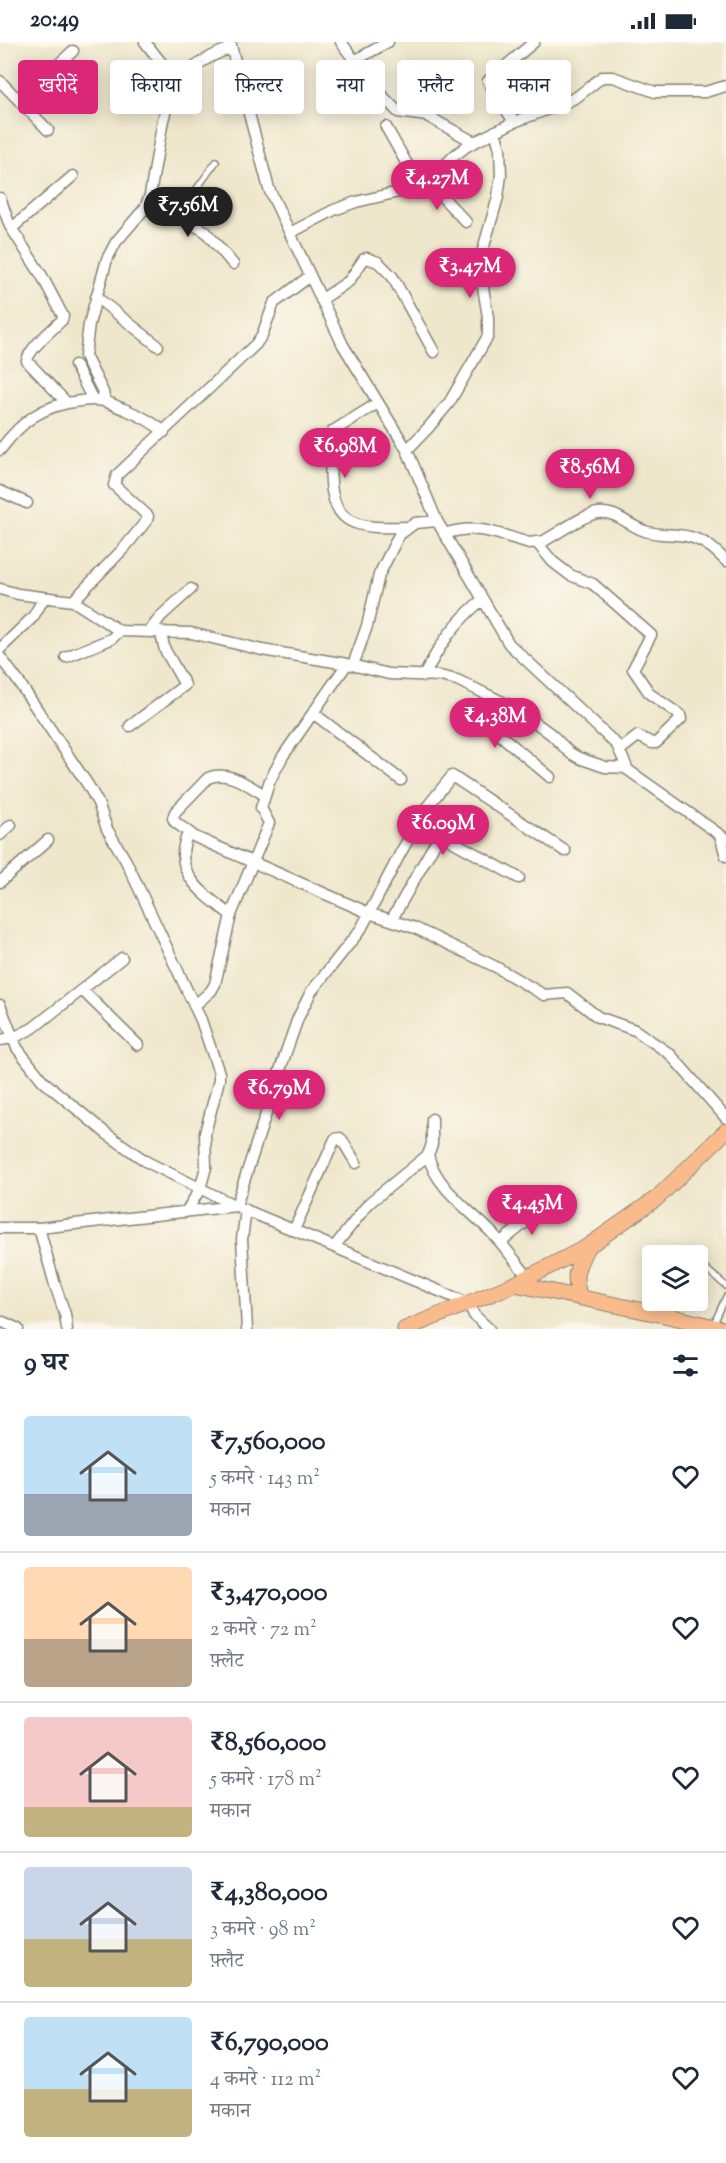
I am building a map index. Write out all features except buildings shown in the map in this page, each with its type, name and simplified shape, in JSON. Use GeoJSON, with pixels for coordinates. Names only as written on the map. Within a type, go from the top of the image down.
{"type":"FeatureCollection","features":[{"type":"Feature","properties":{"kind":"main road"},"geometry":{"type":"LineString","coordinates":[[405,1329],[521,1281],[587,1247],[657,1198],[726,1131]]}},
{"type":"Feature","properties":{"kind":"main road"},"geometry":{"type":"LineString","coordinates":[[580,1298],[575,1276],[587,1247]]}},
{"type":"Feature","properties":{"kind":"main road"},"geometry":{"type":"LineString","coordinates":[[521,1281],[580,1298],[715,1328]]}},
{"type":"Feature","properties":{"kind":"street"},"geometry":{"type":"LineString","coordinates":[[145,42],[159,60]]}},
{"type":"Feature","properties":{"kind":"street"},"geometry":{"type":"LineString","coordinates":[[341,42],[353,60]]}},
{"type":"Feature","properties":{"kind":"street"},"geometry":{"type":"LineString","coordinates":[[356,60],[388,42]]}},
{"type":"Feature","properties":{"kind":"street"},"geometry":{"type":"LineString","coordinates":[[514,122],[488,81],[534,42]]}},
{"type":"Feature","properties":{"kind":"street"},"geometry":{"type":"LineString","coordinates":[[202,61],[230,45],[269,189],[343,345],[407,450],[437,521],[482,600],[509,644],[620,750],[626,768]]}},
{"type":"Feature","properties":{"kind":"street"},"geometry":{"type":"LineString","coordinates":[[63,60],[73,51]]}},
{"type":"Feature","properties":{"kind":"street"},"geometry":{"type":"LineString","coordinates":[[290,233],[334,210],[424,184],[455,155],[474,142],[514,122],[567,102],[602,77],[607,76],[655,92],[705,92],[726,86]]}},
{"type":"Feature","properties":{"kind":"street"},"geometry":{"type":"LineString","coordinates":[[0,81],[18,98]]}},
{"type":"Feature","properties":{"kind":"street"},"geometry":{"type":"LineString","coordinates":[[385,98],[398,111],[434,119],[474,142]]}},
{"type":"Feature","properties":{"kind":"street"},"geometry":{"type":"LineString","coordinates":[[33,114],[48,130]]}},
{"type":"Feature","properties":{"kind":"street"},"geometry":{"type":"LineString","coordinates":[[105,401],[103,392],[85,356],[89,324],[107,259],[116,242],[145,208],[150,195],[165,114]]}},
{"type":"Feature","properties":{"kind":"street"},"geometry":{"type":"LineString","coordinates":[[386,127],[424,184],[466,222]]}},
{"type":"Feature","properties":{"kind":"street"},"geometry":{"type":"LineString","coordinates":[[407,450],[449,403],[488,336],[488,317],[480,270],[482,253],[498,197],[501,175],[500,149],[495,131]]}},
{"type":"Feature","properties":{"kind":"street"},"geometry":{"type":"LineString","coordinates":[[12,228],[73,176]]}},
{"type":"Feature","properties":{"kind":"street"},"geometry":{"type":"LineString","coordinates":[[0,198],[12,228],[42,276],[63,318],[33,348],[27,361],[66,402]]}},
{"type":"Feature","properties":{"kind":"street"},"geometry":{"type":"LineString","coordinates":[[145,208],[177,216],[205,231],[233,264]]}},
{"type":"Feature","properties":{"kind":"street"},"geometry":{"type":"LineString","coordinates":[[321,300],[349,281],[364,259],[378,261],[392,276],[434,351]]}},
{"type":"Feature","properties":{"kind":"street"},"geometry":{"type":"LineString","coordinates":[[73,601],[125,547],[147,520],[148,516],[114,482],[117,476],[256,344],[276,300],[310,276]]}},
{"type":"Feature","properties":{"kind":"street"},"geometry":{"type":"LineString","coordinates":[[96,297],[158,346]]}},
{"type":"Feature","properties":{"kind":"street"},"geometry":{"type":"LineString","coordinates":[[75,364],[93,400]]}},
{"type":"Feature","properties":{"kind":"street"},"geometry":{"type":"LineString","coordinates":[[0,450],[14,432],[32,417],[51,406],[66,402],[105,401],[145,418],[164,432]]}},
{"type":"Feature","properties":{"kind":"street"},"geometry":{"type":"LineString","coordinates":[[378,403],[333,431],[331,488],[335,505],[345,518],[365,525],[407,527]]}},
{"type":"Feature","properties":{"kind":"street"},"geometry":{"type":"LineString","coordinates":[[0,491],[27,503]]}},
{"type":"Feature","properties":{"kind":"street"},"geometry":{"type":"LineString","coordinates":[[444,534],[458,529],[476,528],[529,543],[537,543],[544,542],[591,514],[601,512],[613,514],[645,531],[658,535],[693,537],[705,543],[726,561]]}},
{"type":"Feature","properties":{"kind":"street"},"geometry":{"type":"LineString","coordinates":[[194,1006],[211,991],[215,984],[231,915],[269,823],[261,810],[277,766],[313,713],[350,665],[367,626],[379,575],[399,535],[415,523],[437,521]]}},
{"type":"Feature","properties":{"kind":"street"},"geometry":{"type":"LineString","coordinates":[[537,543],[562,570],[593,584],[650,634],[633,669],[650,694],[680,715],[681,719],[656,743],[638,736],[620,750]]}},
{"type":"Feature","properties":{"kind":"street"},"geometry":{"type":"LineString","coordinates":[[0,589],[18,594],[73,601],[120,631],[191,633],[262,650],[389,674],[440,676],[457,680],[515,708],[579,758],[605,767],[626,768],[723,837],[726,856]]}},
{"type":"Feature","properties":{"kind":"street"},"geometry":{"type":"LineString","coordinates":[[154,632],[161,616],[191,589]]}},
{"type":"Feature","properties":{"kind":"street"},"geometry":{"type":"LineString","coordinates":[[0,649],[33,617],[44,598]]}},
{"type":"Feature","properties":{"kind":"street"},"geometry":{"type":"LineString","coordinates":[[424,676],[449,632],[463,615],[482,600]]}},
{"type":"Feature","properties":{"kind":"street"},"geometry":{"type":"LineString","coordinates":[[66,657],[111,639],[120,631]]}},
{"type":"Feature","properties":{"kind":"street"},"geometry":{"type":"LineString","coordinates":[[130,726],[185,685],[154,632]]}},
{"type":"Feature","properties":{"kind":"street"},"geometry":{"type":"LineString","coordinates":[[2,665],[88,785],[98,803],[107,829],[126,861],[161,932],[201,1020],[219,1073],[205,1133],[206,1167],[200,1189],[186,1212]]}},
{"type":"Feature","properties":{"kind":"street"},"geometry":{"type":"LineString","coordinates":[[515,708],[499,730],[499,734],[550,777]]}},
{"type":"Feature","properties":{"kind":"street"},"geometry":{"type":"LineString","coordinates":[[313,713],[401,780]]}},
{"type":"Feature","properties":{"kind":"street"},"geometry":{"type":"LineString","coordinates":[[265,795],[242,782],[219,775],[214,776],[208,778],[173,816],[175,822],[188,833],[369,913],[392,919],[496,967],[544,995],[567,993],[598,1017],[635,1030],[670,1054],[726,1118]]}},
{"type":"Feature","properties":{"kind":"street"},"geometry":{"type":"LineString","coordinates":[[247,1329],[241,1208],[298,1018],[311,992],[361,928],[401,852],[428,807],[452,776],[565,851]]}},
{"type":"Feature","properties":{"kind":"street"},"geometry":{"type":"LineString","coordinates":[[0,836],[11,825]]}},
{"type":"Feature","properties":{"kind":"street"},"geometry":{"type":"LineString","coordinates":[[188,833],[183,843],[183,854],[189,878],[231,915]]}},
{"type":"Feature","properties":{"kind":"street"},"geometry":{"type":"LineString","coordinates":[[392,919],[439,836],[519,878]]}},
{"type":"Feature","properties":{"kind":"street"},"geometry":{"type":"LineString","coordinates":[[0,882],[48,840]]}},
{"type":"Feature","properties":{"kind":"street"},"geometry":{"type":"LineString","coordinates":[[0,1040],[13,1038],[33,1028],[83,991],[122,958]]}},
{"type":"Feature","properties":{"kind":"street"},"geometry":{"type":"LineString","coordinates":[[83,991],[138,1045]]}},
{"type":"Feature","properties":{"kind":"street"},"geometry":{"type":"LineString","coordinates":[[0,1005],[17,1048],[43,1081],[107,1134],[147,1162],[241,1208],[468,1303],[474,1315],[489,1329]]}},
{"type":"Feature","properties":{"kind":"street"},"geometry":{"type":"LineString","coordinates":[[334,1246],[369,1203],[428,1155],[432,1144],[432,1119]]}},
{"type":"Feature","properties":{"kind":"street"},"geometry":{"type":"LineString","coordinates":[[294,1230],[335,1139],[342,1140],[356,1163]]}},
{"type":"Feature","properties":{"kind":"street"},"geometry":{"type":"LineString","coordinates":[[428,1155],[430,1164],[460,1203],[501,1242],[521,1281]]}},
{"type":"Feature","properties":{"kind":"street"},"geometry":{"type":"LineString","coordinates":[[501,1242],[545,1207]]}},
{"type":"Feature","properties":{"kind":"street"},"geometry":{"type":"LineString","coordinates":[[0,1228],[39,1228],[241,1208]]}},
{"type":"Feature","properties":{"kind":"street"},"geometry":{"type":"LineString","coordinates":[[39,1228],[54,1285],[65,1314],[67,1329]]}},
{"type":"Feature","properties":{"kind":"street"},"geometry":{"type":"LineString","coordinates":[[3,1322],[18,1329]]}},
{"type":"Feature","properties":{"kind":"lane"},"geometry":{"type":"LineString","coordinates":[[177,216],[216,162]]}},
{"type":"Feature","properties":{"kind":"lane"},"geometry":{"type":"LineString","coordinates":[[708,1271],[726,1286]]}},
{"type":"Feature","properties":{"kind":"lane"},"geometry":{"type":"LineString","coordinates":[[715,1328],[726,1297]]}}]}
